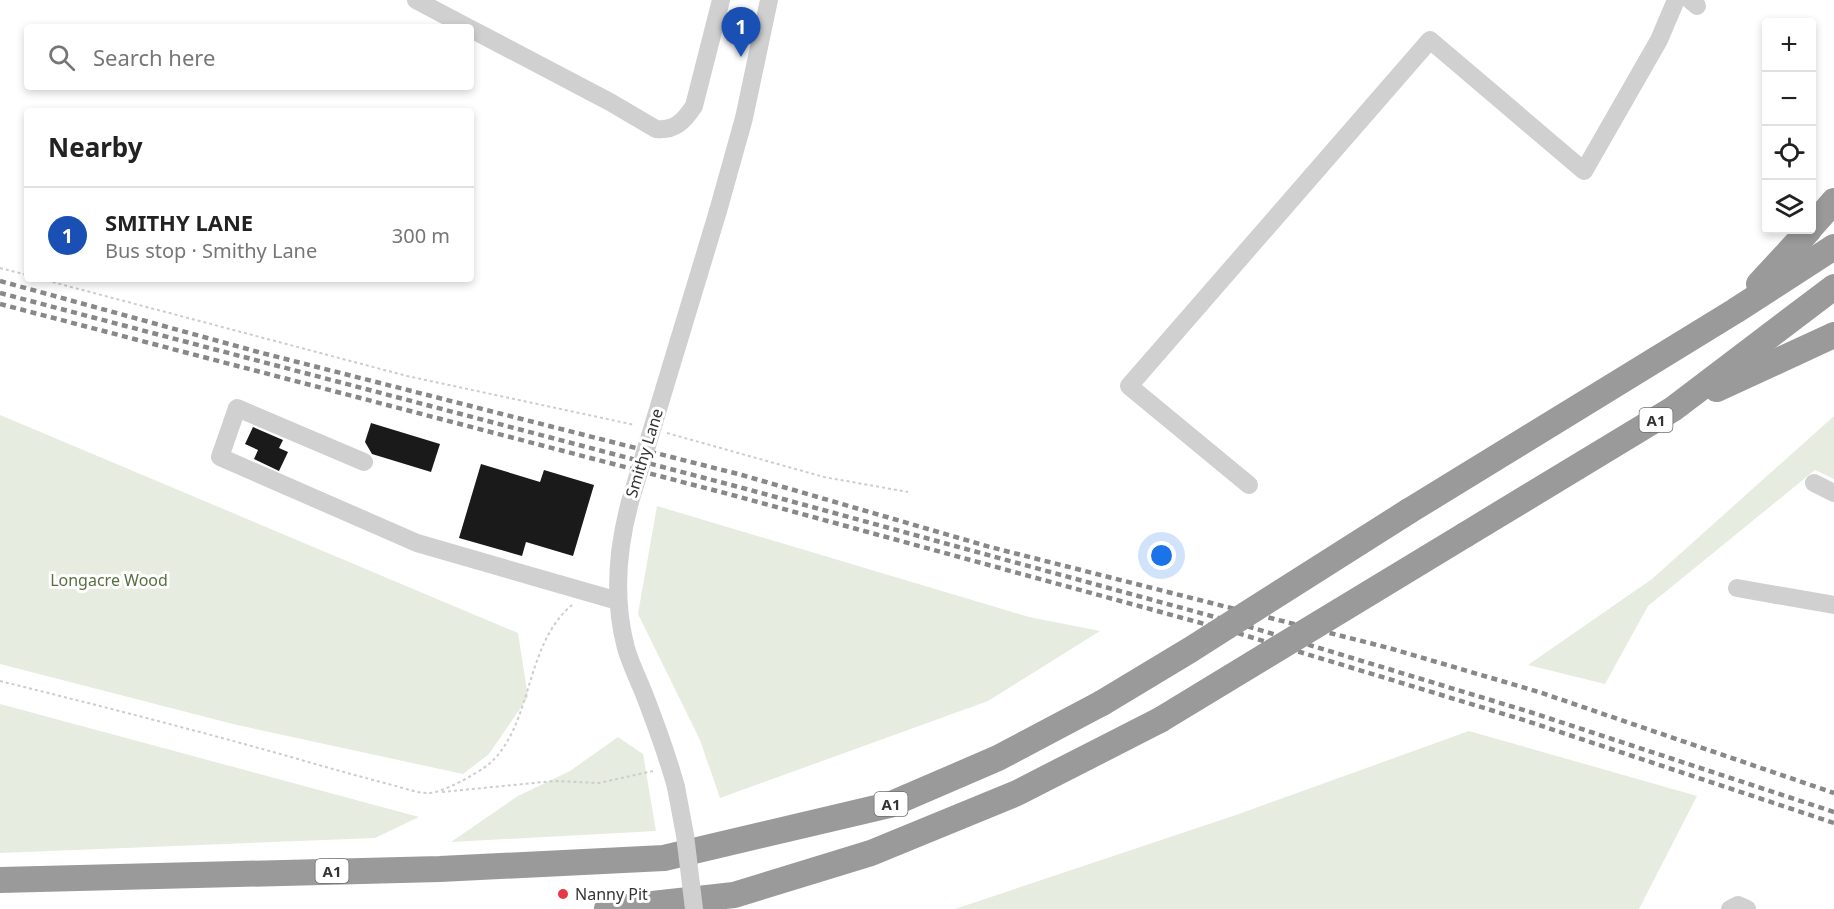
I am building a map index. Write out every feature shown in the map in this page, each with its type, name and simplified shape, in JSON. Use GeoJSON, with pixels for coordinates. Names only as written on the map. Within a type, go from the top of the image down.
{"type":"FeatureCollection","features":[{"type":"Feature","properties":{"kind":"highway"},"geometry":{"type":"LineString","coordinates":[[1816,221],[1834,201]]}},
{"type":"Feature","properties":{"kind":"highway"},"geometry":{"type":"LineString","coordinates":[[1735,311],[1805,234]]}},
{"type":"Feature","properties":{"kind":"highway","name":"A1"},"geometry":{"type":"LineString","coordinates":[[0,880],[440,869],[664,858],[889,806],[998,758],[1102,703],[1190,650],[1409,510],[1735,311],[1834,247]]}},
{"type":"Feature","properties":{"kind":"highway","name":"A1"},"geometry":{"type":"LineString","coordinates":[[607,909],[734,895],[871,853],[1017,793],[1160,720],[1673,409],[1834,287]]}},
{"type":"Feature","properties":{"kind":"highway"},"geometry":{"type":"LineString","coordinates":[[1673,409],[1834,335]]}},
{"type":"Feature","properties":{"kind":"street"},"geometry":{"type":"LineString","coordinates":[[416,0],[461,24]]}},
{"type":"Feature","properties":{"kind":"street"},"geometry":{"type":"LineString","coordinates":[[474,31],[610,102],[656,129],[664,130],[677,126],[694,106],[721,0]]}},
{"type":"Feature","properties":{"kind":"street","name":"Smithy Lane"},"geometry":{"type":"LineString","coordinates":[[694,909],[686,845],[671,767],[627,650],[618,600],[619,549],[630,502],[744,118],[769,0]]}},
{"type":"Feature","properties":{"kind":"street"},"geometry":{"type":"LineString","coordinates":[[1249,485],[1129,386],[1430,40],[1584,171],[1659,40],[1676,0]]}},
{"type":"Feature","properties":{"kind":"street"},"geometry":{"type":"LineString","coordinates":[[364,462],[237,408],[220,457],[417,543],[618,600]]}},
{"type":"Feature","properties":{"kind":"street"},"geometry":{"type":"LineString","coordinates":[[1814,483],[1834,493]]}},
{"type":"Feature","properties":{"kind":"street"},"geometry":{"type":"LineString","coordinates":[[1737,588],[1834,605]]}},
{"type":"Feature","properties":{"kind":"street"},"geometry":{"type":"LineString","coordinates":[[1730,909],[1738,905],[1747,909]]}},
{"type":"Feature","properties":{"kind":"path"},"geometry":{"type":"LineString","coordinates":[[0,268],[24,274]]}},
{"type":"Feature","properties":{"kind":"path"},"geometry":{"type":"LineString","coordinates":[[52,282],[407,376],[636,426]]}},
{"type":"Feature","properties":{"kind":"path"},"geometry":{"type":"LineString","coordinates":[[659,431],[824,477],[908,492]]}},
{"type":"Feature","properties":{"kind":"path"},"geometry":{"type":"LineString","coordinates":[[439,793],[488,765],[501,751],[513,728],[543,644],[560,616],[588,592]]}},
{"type":"Feature","properties":{"kind":"path"},"geometry":{"type":"LineString","coordinates":[[0,681],[426,793],[554,781],[598,783],[671,767]]}},
{"type":"Feature","properties":{"kind":"green space","name":"Longacre Wood"},"geometry":{"type":"Polygon","coordinates":[[[0,415],[518,633],[528,697],[489,754],[463,774],[237,725],[0,664],[0,415]]]}},
{"type":"Feature","properties":{"kind":"green space"},"geometry":{"type":"Polygon","coordinates":[[[1834,416],[1834,479],[1815,470],[1648,606],[1605,684],[1528,665],[1652,579],[1834,416]]]}},
{"type":"Feature","properties":{"kind":"green space"},"geometry":{"type":"Polygon","coordinates":[[[657,506],[1029,617],[1100,631],[988,701],[720,798],[700,740],[638,614],[657,506]]]}},
{"type":"Feature","properties":{"kind":"green space"},"geometry":{"type":"Polygon","coordinates":[[[0,704],[419,817],[375,838],[0,853],[0,704]]]}},
{"type":"Feature","properties":{"kind":"green space"},"geometry":{"type":"Polygon","coordinates":[[[1469,731],[1697,796],[1639,909],[955,909],[1236,815],[1469,731]]]}},
{"type":"Feature","properties":{"kind":"green space"},"geometry":{"type":"Polygon","coordinates":[[[618,737],[643,754],[656,831],[451,842],[518,796],[570,771],[618,737]]]}},
{"type":"Feature","properties":{"kind":"building"},"geometry":{"type":"Polygon","coordinates":[[[371,423],[440,444],[431,472],[372,454],[365,442],[371,423]]]}},
{"type":"Feature","properties":{"kind":"building"},"geometry":{"type":"Polygon","coordinates":[[[253,427],[283,440],[279,448],[288,452],[279,471],[254,459],[258,450],[245,444],[253,427]]]}},
{"type":"Feature","properties":{"kind":"building"},"geometry":{"type":"Polygon","coordinates":[[[481,464],[540,482],[544,470],[594,485],[573,556],[526,542],[522,556],[459,538],[481,464]]]}},
{"type":"Feature","properties":{"kind":"railway"},"geometry":{"type":"LineString","coordinates":[[0,281],[262,353],[742,475],[990,547],[1389,648],[1539,692],[1834,793]]}},
{"type":"Feature","properties":{"kind":"railway"},"geometry":{"type":"LineString","coordinates":[[0,293],[739,487],[1237,623],[1530,712],[1834,812]]}},
{"type":"Feature","properties":{"kind":"railway"},"geometry":{"type":"LineString","coordinates":[[0,304],[736,496],[1234,632],[1527,721],[1834,823]]}},
{"type":"Feature","properties":{"kind":"place","name":"SMITHY LANE"},"geometry":{"type":"Point","coordinates":[741,57]}},
{"type":"Feature","properties":{"kind":"place","name":"Nanny Pit"},"geometry":{"type":"Point","coordinates":[563,894]}}]}
